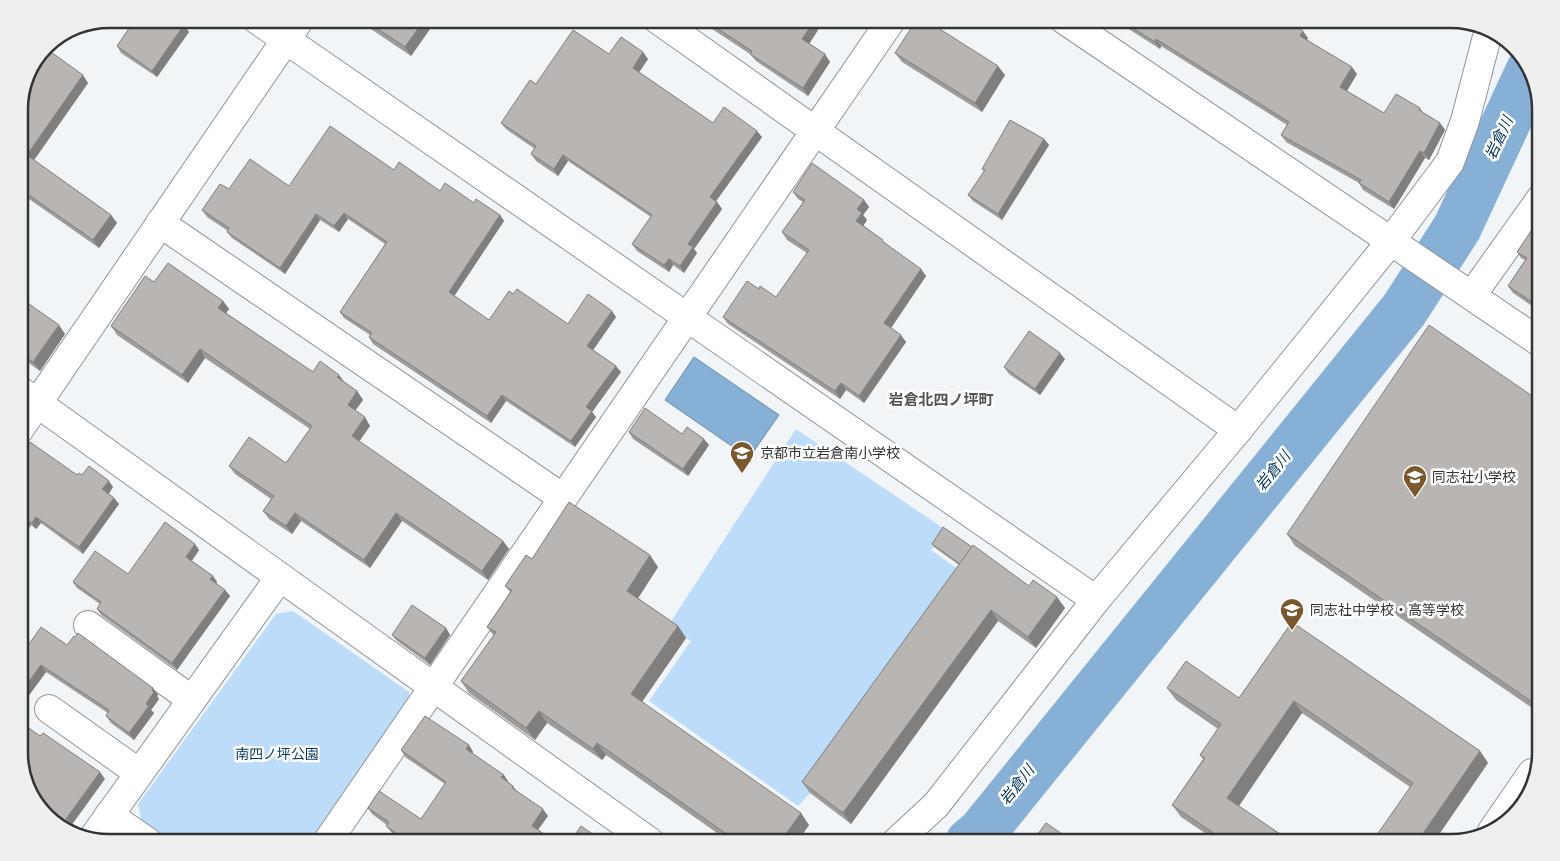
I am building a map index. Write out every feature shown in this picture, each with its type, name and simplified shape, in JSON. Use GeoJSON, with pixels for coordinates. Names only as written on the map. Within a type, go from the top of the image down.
{"type":"FeatureCollection","features":[{"type":"Feature","properties":{"kind":"street"},"geometry":{"type":"LineString","coordinates":[[670,28],[1238,430]]}},
{"type":"Feature","properties":{"kind":"street"},"geometry":{"type":"LineString","coordinates":[[332,834],[886,28]]}},
{"type":"Feature","properties":{"kind":"street"},"geometry":{"type":"LineString","coordinates":[[1076,28],[1532,337]]}},
{"type":"Feature","properties":{"kind":"street"},"geometry":{"type":"LineString","coordinates":[[639,834],[28,396],[160,223],[293,29],[687,317],[1096,600]]}},
{"type":"Feature","properties":{"kind":"street"},"geometry":{"type":"LineString","coordinates":[[905,834],[936,805],[1096,600],[1238,430],[1390,241],[1450,162],[1465,121],[1487,36]]}},
{"type":"Feature","properties":{"kind":"street"},"geometry":{"type":"LineString","coordinates":[[1472,295],[1532,211]]}},
{"type":"Feature","properties":{"kind":"street"},"geometry":{"type":"LineString","coordinates":[[160,223],[563,498]]}},
{"type":"Feature","properties":{"kind":"street"},"geometry":{"type":"LineString","coordinates":[[97,833],[280,577]]}},
{"type":"Feature","properties":{"kind":"street"},"geometry":{"type":"LineString","coordinates":[[88,625],[192,700]]}},
{"type":"Feature","properties":{"kind":"street"},"geometry":{"type":"LineString","coordinates":[[49,709],[139,774]]}},
{"type":"Feature","properties":{"kind":"street"},"geometry":{"type":"LineString","coordinates":[[1504,814],[1528,779]]}},
{"type":"Feature","properties":{"kind":"street"},"geometry":{"type":"LineString","coordinates":[[109,816],[136,834]]}},
{"type":"Feature","properties":{"kind":"green space"},"geometry":{"type":"Polygon","coordinates":[[[796,429],[946,530],[931,550],[963,573],[810,793],[798,806],[649,701],[691,641],[668,626],[796,429]]]}},
{"type":"Feature","properties":{"kind":"green space","name":"南四ノ坪公園"},"geometry":{"type":"Polygon","coordinates":[[[293,611],[409,692],[410,708],[322,834],[160,834],[141,820],[138,804],[276,614],[293,611]]]}},
{"type":"Feature","properties":{"kind":"shaded area"},"geometry":{"type":"Polygon","coordinates":[[[694,357],[779,415],[749,458],[665,400],[694,357]]]}},
{"type":"Feature","properties":{"kind":"building"},"geometry":{"type":"Polygon","coordinates":[[[129,28],[182,28],[152,71],[117,46],[129,28]]]}},
{"type":"Feature","properties":{"kind":"building"},"geometry":{"type":"Polygon","coordinates":[[[376,28],[419,28],[405,47],[376,28]]]}},
{"type":"Feature","properties":{"kind":"building"},"geometry":{"type":"Polygon","coordinates":[[[717,28],[810,28],[802,39],[825,54],[803,88],[750,54],[752,51],[717,28]]]}},
{"type":"Feature","properties":{"kind":"building"},"geometry":{"type":"Polygon","coordinates":[[[911,28],[938,28],[998,66],[975,103],[895,53],[911,28]]]}},
{"type":"Feature","properties":{"kind":"building"},"geometry":{"type":"Polygon","coordinates":[[[1133,28],[1298,28],[1303,31],[1300,36],[1352,67],[1340,87],[1384,113],[1396,94],[1420,108],[1419,110],[1440,123],[1424,153],[1420,151],[1389,202],[1359,183],[1361,180],[1281,135],[1289,122],[1156,39],[1155,42],[1133,28]]]}},
{"type":"Feature","properties":{"kind":"building"},"geometry":{"type":"Polygon","coordinates":[[[573,30],[609,54],[621,37],[643,52],[633,68],[713,123],[724,107],[757,131],[710,197],[717,202],[688,244],[693,247],[680,266],[669,259],[664,265],[632,244],[652,215],[563,155],[554,169],[531,154],[536,146],[501,123],[530,80],[536,84],[573,30]]]}},
{"type":"Feature","properties":{"kind":"building"},"geometry":{"type":"Polygon","coordinates":[[[51,52],[83,75],[28,154],[28,103],[30,87],[44,59],[51,52]]]}},
{"type":"Feature","properties":{"kind":"building"},"geometry":{"type":"Polygon","coordinates":[[[1010,120],[1044,139],[998,214],[968,195],[985,170],[982,169],[1010,120]]]}},
{"type":"Feature","properties":{"kind":"building"},"geometry":{"type":"Polygon","coordinates":[[[330,126],[394,170],[399,162],[440,191],[445,183],[474,203],[476,199],[500,215],[449,292],[489,320],[509,291],[513,294],[517,289],[568,324],[588,294],[612,311],[587,346],[616,366],[586,407],[592,411],[571,441],[502,395],[487,416],[369,337],[372,333],[340,312],[387,242],[344,213],[334,226],[316,214],[280,268],[227,232],[229,228],[202,210],[220,184],[229,189],[250,159],[289,186],[330,126]]]}},
{"type":"Feature","properties":{"kind":"building"},"geometry":{"type":"Polygon","coordinates":[[[28,156],[111,215],[93,240],[28,194],[28,156]]]}},
{"type":"Feature","properties":{"kind":"building"},"geometry":{"type":"Polygon","coordinates":[[[812,163],[864,200],[857,209],[862,213],[856,221],[921,269],[884,323],[901,335],[859,396],[841,383],[835,391],[723,317],[747,281],[759,289],[760,286],[776,297],[809,250],[782,232],[805,200],[793,192],[812,163]]]}},
{"type":"Feature","properties":{"kind":"building"},"geometry":{"type":"Polygon","coordinates":[[[1532,230],[1532,302],[1508,286],[1527,258],[1517,252],[1532,230]]]}},
{"type":"Feature","properties":{"kind":"building"},"geometry":{"type":"Polygon","coordinates":[[[168,263],[223,301],[218,308],[313,372],[320,361],[339,375],[337,377],[357,391],[348,405],[365,417],[352,436],[503,541],[482,571],[396,513],[364,560],[295,513],[286,526],[263,511],[274,496],[229,466],[249,437],[286,463],[312,426],[200,349],[182,375],[111,326],[145,276],[154,282],[168,263]]]}},
{"type":"Feature","properties":{"kind":"building"},"geometry":{"type":"Polygon","coordinates":[[[28,303],[59,325],[33,362],[28,358],[28,303]]]}},
{"type":"Feature","properties":{"kind":"building","name":"同志社小学校"},"geometry":{"type":"Polygon","coordinates":[[[1429,325],[1532,396],[1532,702],[1287,534],[1429,325]]]}},
{"type":"Feature","properties":{"kind":"building"},"geometry":{"type":"Polygon","coordinates":[[[1029,331],[1060,353],[1035,389],[1004,367],[1029,331]]]}},
{"type":"Feature","properties":{"kind":"building"},"geometry":{"type":"Polygon","coordinates":[[[645,408],[682,434],[687,427],[704,439],[683,469],[629,432],[645,408]]]}},
{"type":"Feature","properties":{"kind":"building"},"geometry":{"type":"Polygon","coordinates":[[[30,442],[77,475],[79,473],[82,475],[89,466],[109,481],[102,489],[114,498],[79,547],[36,517],[32,523],[28,520],[28,445],[30,442]]]}},
{"type":"Feature","properties":{"kind":"building"},"geometry":{"type":"Polygon","coordinates":[[[569,502],[650,555],[627,591],[678,626],[631,694],[801,813],[786,834],[727,834],[597,743],[593,749],[539,711],[526,728],[461,681],[496,632],[487,627],[512,590],[505,586],[526,555],[532,559],[569,502]]]}},
{"type":"Feature","properties":{"kind":"building"},"geometry":{"type":"Polygon","coordinates":[[[165,522],[195,544],[186,557],[213,576],[210,579],[225,590],[172,663],[97,609],[101,602],[73,582],[95,551],[128,574],[165,522]]]}},
{"type":"Feature","properties":{"kind":"building"},"geometry":{"type":"Polygon","coordinates":[[[943,527],[972,547],[960,564],[932,544],[943,527]]]}},
{"type":"Feature","properties":{"kind":"building"},"geometry":{"type":"Polygon","coordinates":[[[973,545],[1029,586],[1033,580],[1057,597],[1028,637],[991,610],[843,813],[802,782],[973,545]]]}},
{"type":"Feature","properties":{"kind":"building"},"geometry":{"type":"Polygon","coordinates":[[[412,605],[446,628],[425,658],[392,635],[412,605]]]}},
{"type":"Feature","properties":{"kind":"building"},"geometry":{"type":"Polygon","coordinates":[[[1292,622],[1480,751],[1423,834],[1378,834],[1413,783],[1294,701],[1227,798],[1280,834],[1215,834],[1172,805],[1205,758],[1200,755],[1221,724],[1167,688],[1186,661],[1239,698],[1292,622]]]}},
{"type":"Feature","properties":{"kind":"building"},"geometry":{"type":"Polygon","coordinates":[[[41,627],[67,645],[78,633],[153,688],[154,692],[146,704],[149,706],[129,733],[106,716],[109,710],[41,665],[28,683],[28,645],[41,627]]]}},
{"type":"Feature","properties":{"kind":"building"},"geometry":{"type":"Polygon","coordinates":[[[425,716],[469,745],[466,749],[504,775],[501,777],[513,786],[512,788],[543,809],[532,826],[544,834],[398,834],[386,826],[389,822],[368,808],[379,791],[421,819],[446,782],[401,750],[425,716]]]}},
{"type":"Feature","properties":{"kind":"building"},"geometry":{"type":"Polygon","coordinates":[[[28,727],[40,736],[43,733],[100,772],[66,819],[74,825],[68,823],[51,810],[38,793],[29,769],[28,727]]]}},
{"type":"Feature","properties":{"kind":"building"},"geometry":{"type":"Polygon","coordinates":[[[1046,823],[1062,834],[1038,834],[1046,823]]]}},
{"type":"Feature","properties":{"kind":"building"},"geometry":{"type":"Polygon","coordinates":[[[581,826],[592,834],[576,834],[581,826]]]}},
{"type":"Feature","properties":{"kind":"waterway","name":"岩倉川"},"geometry":{"type":"LineString","coordinates":[[980,834],[1404,310],[1457,228],[1527,78]]}},
{"type":"Feature","properties":{"kind":"place","name":"京都市立岩倉南小学校"},"geometry":{"type":"Point","coordinates":[742,474]}},
{"type":"Feature","properties":{"kind":"place","name":"同志社小学校"},"geometry":{"type":"Point","coordinates":[1415,498]}},
{"type":"Feature","properties":{"kind":"place","name":"同志社中学校・高等学校"},"geometry":{"type":"Point","coordinates":[1292,631]}},
{"type":"Feature","properties":{"kind":"district","name":"岩倉北四ノ坪町"},"geometry":{"type":"Point","coordinates":[941,400]}}]}
